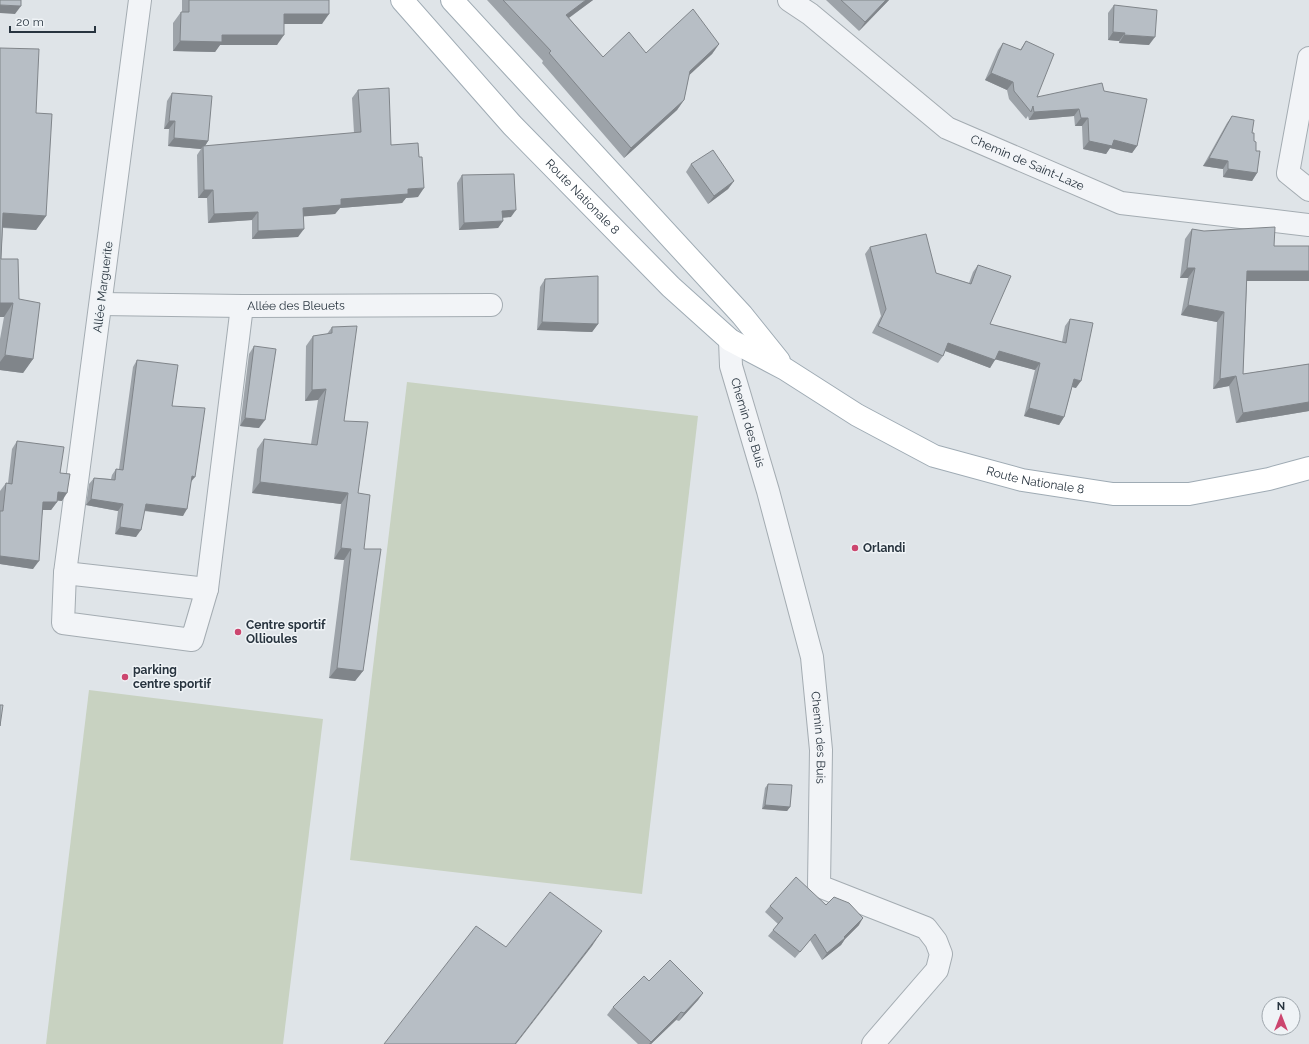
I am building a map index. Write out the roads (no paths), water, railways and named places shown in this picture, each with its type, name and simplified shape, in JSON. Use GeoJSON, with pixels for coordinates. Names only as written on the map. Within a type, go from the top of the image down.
{"type":"FeatureCollection","features":[{"type":"Feature","properties":{"kind":"main road","name":"Route Nationale 8"},"geometry":{"type":"LineString","coordinates":[[402,0],[512,125],[672,287],[730,340],[785,369],[856,415],[934,456],[1022,480],[1113,494],[1189,494],[1269,479],[1309,468]]}},
{"type":"Feature","properties":{"kind":"main road","name":"Route Nationale 8"},"geometry":{"type":"LineString","coordinates":[[452,0],[742,316],[785,369]]}},
{"type":"Feature","properties":{"kind":"street","name":"Allée Marguerite"},"geometry":{"type":"LineString","coordinates":[[140,0],[65,573],[63,623],[192,640],[207,590]]}},
{"type":"Feature","properties":{"kind":"street","name":"Chemin de Saint-Laze"},"geometry":{"type":"LineString","coordinates":[[789,0],[810,14],[947,128],[1121,203],[1309,225]]}},
{"type":"Feature","properties":{"kind":"street"},"geometry":{"type":"LineString","coordinates":[[1309,58],[1288,173],[1309,190]]}},
{"type":"Feature","properties":{"kind":"street","name":"Allée des Bleuets"},"geometry":{"type":"LineString","coordinates":[[101,304],[242,306],[491,305]]}},
{"type":"Feature","properties":{"kind":"street"},"geometry":{"type":"LineString","coordinates":[[65,573],[207,590],[242,306]]}},
{"type":"Feature","properties":{"kind":"street","name":"Chemin des Buis"},"geometry":{"type":"LineString","coordinates":[[730,340],[731,366],[768,491],[812,657],[821,750],[819,886],[926,928],[936,941],[941,954],[937,970],[873,1044]]}},
{"type":"Feature","properties":{"kind":"place","name":"Orlandi"},"geometry":{"type":"Point","coordinates":[855,548]}},
{"type":"Feature","properties":{"kind":"place","name":"Centre sportif Ollioules"},"geometry":{"type":"Point","coordinates":[238,632]}},
{"type":"Feature","properties":{"kind":"place","name":"parking centre sportif"},"geometry":{"type":"Point","coordinates":[125,677]}}]}
